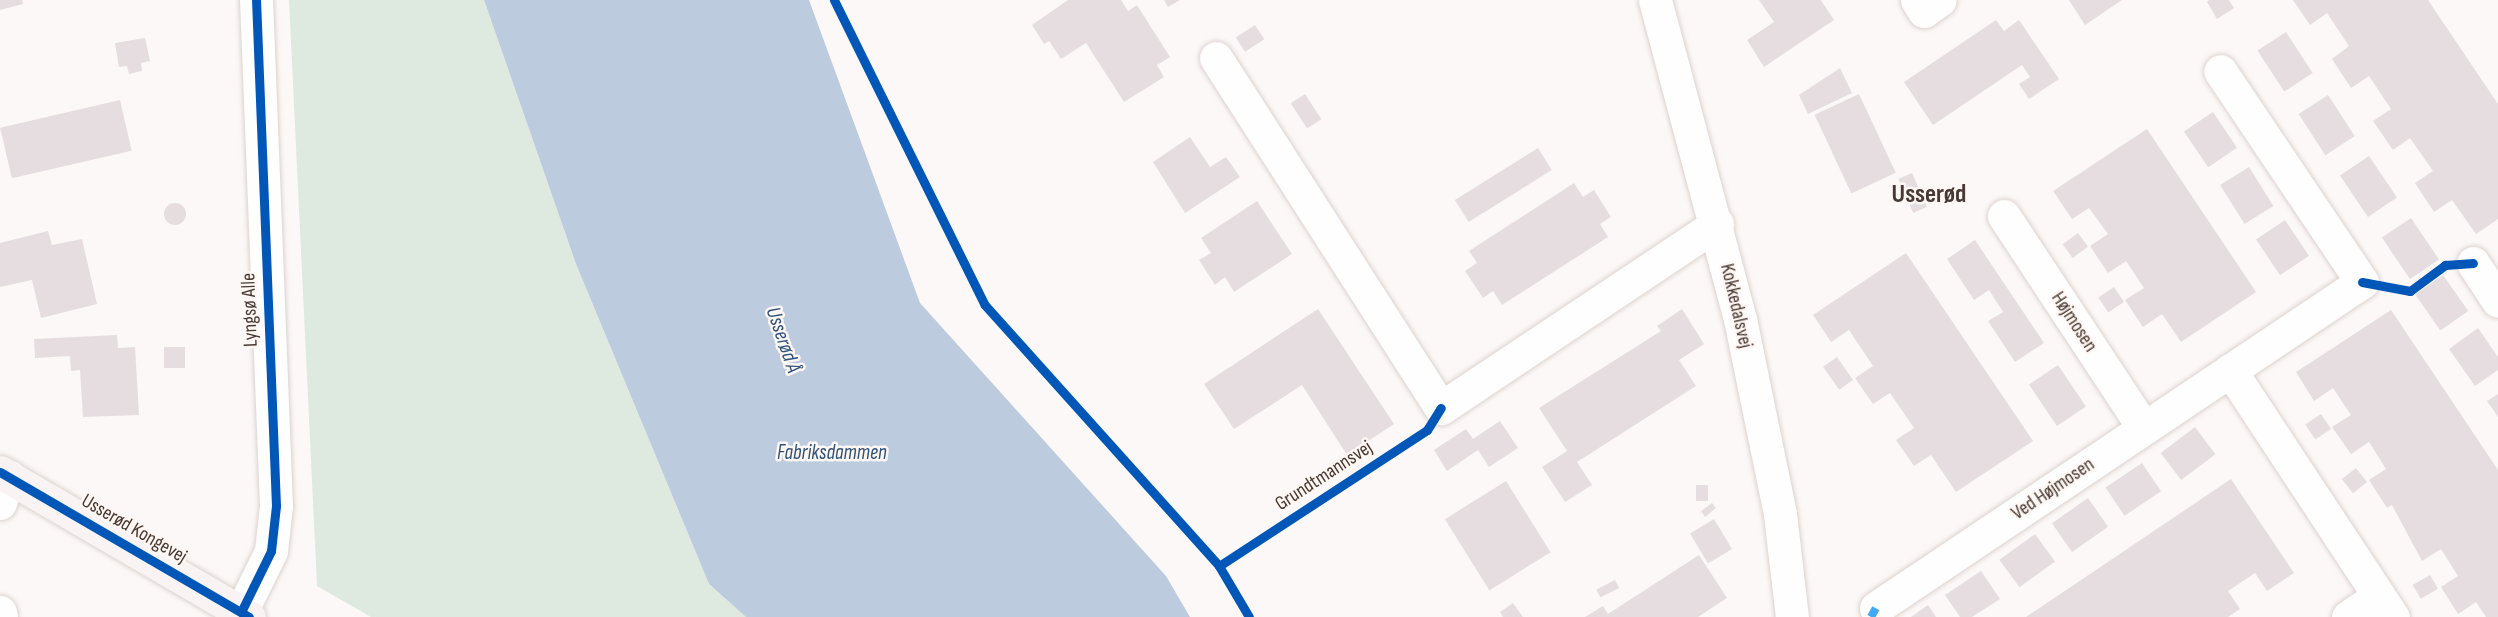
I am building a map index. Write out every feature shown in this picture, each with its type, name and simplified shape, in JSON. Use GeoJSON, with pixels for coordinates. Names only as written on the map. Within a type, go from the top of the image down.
{"type":"FeatureCollection","features":[{"type":"Feature","properties":{"kind":"main road","name":"Usserød Kongevej"},"geometry":{"type":"LineString","coordinates":[[3,484],[245,615]]}},
{"type":"Feature","properties":{"kind":"street","name":"Lyngsø Alle"},"geometry":{"type":"LineString","coordinates":[[245,615],[271,550],[276,506],[256,0]]}},
{"type":"Feature","properties":{"kind":"street","name":"Kokkedalsvej"},"geometry":{"type":"LineString","coordinates":[[1654,0],[1717,225],[1780,514],[1792,617]]}},
{"type":"Feature","properties":{"kind":"street"},"geometry":{"type":"LineString","coordinates":[[1917,0],[1923,11],[1940,0]]}},
{"type":"Feature","properties":{"kind":"street"},"geometry":{"type":"LineString","coordinates":[[1216,58],[1441,408],[1717,225]]}},
{"type":"Feature","properties":{"kind":"street","name":"Ved Højmosen"},"geometry":{"type":"LineString","coordinates":[[1876,608],[2362,282],[2220,71]]}},
{"type":"Feature","properties":{"kind":"street","name":"Højmosen"},"geometry":{"type":"LineString","coordinates":[[2004,216],[2144,428]]}},
{"type":"Feature","properties":{"kind":"street"},"geometry":{"type":"LineString","coordinates":[[2473,263],[2498,301]]}},
{"type":"Feature","properties":{"kind":"street"},"geometry":{"type":"LineString","coordinates":[[2230,370],[2386,607],[2348,617]]}},
{"type":"Feature","properties":{"kind":"street"},"geometry":{"type":"LineString","coordinates":[[0,612],[1,617]]}},
{"type":"Feature","properties":{"kind":"shaded area"},"geometry":{"type":"Polygon","coordinates":[[[289,0],[484,0],[576,264],[709,584],[746,617],[371,617],[317,586],[289,0]]]}},
{"type":"Feature","properties":{"kind":"water","name":"Fabriksdammen"},"geometry":{"type":"Polygon","coordinates":[[[484,0],[809,0],[920,303],[1166,576],[1190,617],[746,617],[709,584],[576,264],[484,0]]]}},
{"type":"Feature","properties":{"kind":"building"},"geometry":{"type":"Polygon","coordinates":[[[0,0],[22,0],[23,4],[0,10],[0,0]]]}},
{"type":"Feature","properties":{"kind":"building"},"geometry":{"type":"Polygon","coordinates":[[[1068,0],[1121,0],[1128,11],[1137,5],[1170,57],[1157,65],[1164,77],[1124,102],[1086,43],[1061,59],[1049,41],[1044,44],[1032,25],[1068,0]]]}},
{"type":"Feature","properties":{"kind":"building"},"geometry":{"type":"Polygon","coordinates":[[[1164,0],[1180,0],[1168,7],[1164,0]]]}},
{"type":"Feature","properties":{"kind":"building"},"geometry":{"type":"Polygon","coordinates":[[[1759,0],[1821,0],[1834,20],[1764,67],[1747,40],[1774,22],[1759,0]]]}},
{"type":"Feature","properties":{"kind":"building"},"geometry":{"type":"Polygon","coordinates":[[[2069,0],[2122,0],[2085,25],[2069,0]]]}},
{"type":"Feature","properties":{"kind":"building"},"geometry":{"type":"Polygon","coordinates":[[[2209,0],[2229,0],[2234,8],[2217,19],[2207,2],[2209,0]]]}},
{"type":"Feature","properties":{"kind":"building"},"geometry":{"type":"Polygon","coordinates":[[[2293,0],[2428,0],[2498,104],[2498,219],[2476,234],[2452,200],[2434,212],[2415,183],[2433,171],[2410,138],[2393,150],[2373,121],[2391,109],[2369,76],[2351,88],[2332,59],[2349,46],[2327,13],[2310,25],[2293,0]]]}},
{"type":"Feature","properties":{"kind":"building"},"geometry":{"type":"Polygon","coordinates":[[[1996,20],[2004,31],[2019,20],[2059,79],[2029,99],[2019,84],[2030,77],[2022,65],[1933,125],[1904,82],[1996,20]]]}},
{"type":"Feature","properties":{"kind":"building"},"geometry":{"type":"Polygon","coordinates":[[[1255,25],[1264,39],[1245,52],[1236,38],[1255,25]]]}},
{"type":"Feature","properties":{"kind":"building"},"geometry":{"type":"Polygon","coordinates":[[[2286,32],[2313,73],[2284,92],[2257,51],[2286,32]]]}},
{"type":"Feature","properties":{"kind":"building"},"geometry":{"type":"Polygon","coordinates":[[[145,38],[150,61],[141,63],[142,71],[129,74],[127,66],[119,67],[115,43],[145,38]]]}},
{"type":"Feature","properties":{"kind":"building"},"geometry":{"type":"Polygon","coordinates":[[[1840,68],[1852,93],[1808,114],[1799,95],[1840,68]]]}},
{"type":"Feature","properties":{"kind":"building"},"geometry":{"type":"Polygon","coordinates":[[[1305,94],[1321,119],[1307,128],[1291,103],[1305,94]]]}},
{"type":"Feature","properties":{"kind":"building"},"geometry":{"type":"Polygon","coordinates":[[[1859,94],[1896,173],[1851,194],[1815,115],[1859,94]]]}},
{"type":"Feature","properties":{"kind":"building"},"geometry":{"type":"Polygon","coordinates":[[[2328,95],[2355,136],[2325,155],[2299,114],[2328,95]]]}},
{"type":"Feature","properties":{"kind":"building"},"geometry":{"type":"Polygon","coordinates":[[[120,100],[132,151],[12,178],[0,128],[120,100]]]}},
{"type":"Feature","properties":{"kind":"building"},"geometry":{"type":"Polygon","coordinates":[[[2213,112],[2237,148],[2208,167],[2184,132],[2213,112]]]}},
{"type":"Feature","properties":{"kind":"building"},"geometry":{"type":"Polygon","coordinates":[[[2147,129],[2256,292],[2181,342],[2162,314],[2143,327],[2125,300],[2144,288],[2126,261],[2108,273],[2090,246],[2108,234],[2089,208],[2072,219],[2053,191],[2147,129]]]}},
{"type":"Feature","properties":{"kind":"building"},"geometry":{"type":"Polygon","coordinates":[[[1190,137],[1210,167],[1226,157],[1240,177],[1185,213],[1153,162],[1190,137]]]}},
{"type":"Feature","properties":{"kind":"building"},"geometry":{"type":"Polygon","coordinates":[[[1538,148],[1552,170],[1469,222],[1455,200],[1538,148]]]}},
{"type":"Feature","properties":{"kind":"building"},"geometry":{"type":"Polygon","coordinates":[[[2369,156],[2397,197],[2368,217],[2340,176],[2369,156]]]}},
{"type":"Feature","properties":{"kind":"building"},"geometry":{"type":"Polygon","coordinates":[[[2249,167],[2273,206],[2245,224],[2220,185],[2249,167]]]}},
{"type":"Feature","properties":{"kind":"building"},"geometry":{"type":"Polygon","coordinates":[[[1912,173],[1927,207],[1913,213],[1898,179],[1912,173]]]}},
{"type":"Feature","properties":{"kind":"building"},"geometry":{"type":"Polygon","coordinates":[[[1574,183],[1583,197],[1594,190],[1611,217],[1600,224],[1608,237],[1502,305],[1493,291],[1483,298],[1465,271],[1477,263],[1469,251],[1574,183]]]}},
{"type":"Feature","properties":{"kind":"building"},"geometry":{"type":"Polygon","coordinates":[[[1257,201],[1292,254],[1234,292],[1225,277],[1215,285],[1199,260],[1211,253],[1201,238],[1257,201]]]}},
{"type":"Feature","properties":{"kind":"building"},"geometry":{"type":"Polygon","coordinates":[[[175,203],[185,210],[186,214],[179,224],[175,225],[165,218],[164,214],[171,204],[175,203]]]}},
{"type":"Feature","properties":{"kind":"building"},"geometry":{"type":"Polygon","coordinates":[[[2411,218],[2439,259],[2410,279],[2382,238],[2411,218]]]}},
{"type":"Feature","properties":{"kind":"building"},"geometry":{"type":"Polygon","coordinates":[[[2285,220],[2309,256],[2280,275],[2256,240],[2285,220]]]}},
{"type":"Feature","properties":{"kind":"building"},"geometry":{"type":"Polygon","coordinates":[[[48,231],[52,245],[82,239],[97,304],[41,318],[32,280],[0,287],[0,243],[48,231]]]}},
{"type":"Feature","properties":{"kind":"building"},"geometry":{"type":"Polygon","coordinates":[[[2078,233],[2088,247],[2073,258],[2063,244],[2078,233]]]}},
{"type":"Feature","properties":{"kind":"building"},"geometry":{"type":"Polygon","coordinates":[[[1975,240],[2044,343],[2015,362],[1988,321],[2003,312],[1989,290],[1974,300],[1947,259],[1975,240]]]}},
{"type":"Feature","properties":{"kind":"building"},"geometry":{"type":"Polygon","coordinates":[[[1906,253],[2033,441],[1956,492],[1931,455],[1914,466],[1896,440],[1914,428],[1890,393],[1873,404],[1855,378],[1873,366],[1849,330],[1831,342],[1813,315],[1906,253]]]}},
{"type":"Feature","properties":{"kind":"building"},"geometry":{"type":"Polygon","coordinates":[[[2443,275],[2468,311],[2440,331],[2415,295],[2443,275]]]}},
{"type":"Feature","properties":{"kind":"building"},"geometry":{"type":"Polygon","coordinates":[[[2114,287],[2124,302],[2108,313],[2098,298],[2114,287]]]}},
{"type":"Feature","properties":{"kind":"building"},"geometry":{"type":"Polygon","coordinates":[[[1318,309],[1394,424],[1347,455],[1302,385],[1234,429],[1204,384],[1318,309]]]}},
{"type":"Feature","properties":{"kind":"building"},"geometry":{"type":"Polygon","coordinates":[[[1682,309],[1704,344],[1679,360],[1696,386],[1577,462],[1592,485],[1565,502],[1542,467],[1567,451],[1539,408],[1661,331],[1657,326],[1682,309]]]}},
{"type":"Feature","properties":{"kind":"building"},"geometry":{"type":"Polygon","coordinates":[[[2391,310],[2498,470],[2498,617],[2486,617],[2476,602],[2458,614],[2441,587],[2458,576],[2441,549],[2422,561],[2392,505],[2387,508],[2369,480],[2386,469],[2369,442],[2351,454],[2332,427],[2351,415],[2333,388],[2314,401],[2296,372],[2391,310]]]}},
{"type":"Feature","properties":{"kind":"building"},"geometry":{"type":"Polygon","coordinates":[[[2478,328],[2498,357],[2498,370],[2475,386],[2449,349],[2478,328]]]}},
{"type":"Feature","properties":{"kind":"building"},"geometry":{"type":"Polygon","coordinates":[[[117,335],[118,348],[135,347],[139,415],[83,417],[80,370],[71,371],[70,356],[35,358],[34,339],[117,335]]]}},
{"type":"Feature","properties":{"kind":"building"},"geometry":{"type":"Polygon","coordinates":[[[164,347],[185,347],[185,368],[164,368],[164,347]]]}},
{"type":"Feature","properties":{"kind":"building"},"geometry":{"type":"Polygon","coordinates":[[[1837,357],[1853,380],[1839,390],[1823,367],[1837,357]]]}},
{"type":"Feature","properties":{"kind":"building"},"geometry":{"type":"Polygon","coordinates":[[[2058,365],[2086,406],[2057,426],[2029,385],[2058,365]]]}},
{"type":"Feature","properties":{"kind":"building"},"geometry":{"type":"Polygon","coordinates":[[[2498,394],[2498,417],[2487,401],[2498,394]]]}},
{"type":"Feature","properties":{"kind":"building"},"geometry":{"type":"Polygon","coordinates":[[[2321,414],[2331,429],[2315,440],[2305,425],[2321,414]]]}},
{"type":"Feature","properties":{"kind":"building"},"geometry":{"type":"Polygon","coordinates":[[[1500,421],[1518,448],[1489,467],[1478,450],[1447,471],[1434,450],[1466,429],[1473,439],[1500,421]]]}},
{"type":"Feature","properties":{"kind":"building"},"geometry":{"type":"Polygon","coordinates":[[[2195,427],[2215,454],[2181,480],[2161,453],[2195,427]]]}},
{"type":"Feature","properties":{"kind":"building"},"geometry":{"type":"Polygon","coordinates":[[[2142,463],[2161,491],[2125,516],[2106,488],[2142,463]]]}},
{"type":"Feature","properties":{"kind":"building"},"geometry":{"type":"Polygon","coordinates":[[[2356,468],[2367,482],[2353,493],[2342,479],[2356,468]]]}},
{"type":"Feature","properties":{"kind":"building"},"geometry":{"type":"Polygon","coordinates":[[[2231,479],[2294,573],[2267,591],[2255,573],[2228,591],[2240,609],[2228,617],[2026,617],[2231,479]]]}},
{"type":"Feature","properties":{"kind":"building"},"geometry":{"type":"Polygon","coordinates":[[[1506,481],[1551,552],[1489,590],[1445,519],[1506,481]]]}},
{"type":"Feature","properties":{"kind":"building"},"geometry":{"type":"Polygon","coordinates":[[[1696,485],[1708,485],[1708,501],[1696,501],[1696,485]]]}},
{"type":"Feature","properties":{"kind":"building"},"geometry":{"type":"Polygon","coordinates":[[[2088,498],[2108,527],[2072,552],[2052,523],[2088,498]]]}},
{"type":"Feature","properties":{"kind":"building"},"geometry":{"type":"Polygon","coordinates":[[[1712,503],[1716,508],[1705,517],[1701,511],[1712,503]]]}},
{"type":"Feature","properties":{"kind":"building"},"geometry":{"type":"Polygon","coordinates":[[[1714,519],[1732,549],[1708,563],[1690,533],[1714,519]]]}},
{"type":"Feature","properties":{"kind":"building"},"geometry":{"type":"Polygon","coordinates":[[[2035,534],[2055,562],[2019,587],[1999,560],[2035,534]]]}},
{"type":"Feature","properties":{"kind":"building"},"geometry":{"type":"Polygon","coordinates":[[[1699,555],[1727,598],[1698,617],[1585,617],[1603,606],[1608,614],[1699,555]]]}},
{"type":"Feature","properties":{"kind":"building"},"geometry":{"type":"Polygon","coordinates":[[[1981,571],[2000,599],[1972,617],[1960,617],[1945,595],[1981,571]]]}},
{"type":"Feature","properties":{"kind":"building"},"geometry":{"type":"Polygon","coordinates":[[[2430,575],[2438,589],[2421,599],[2413,585],[2430,575]]]}},
{"type":"Feature","properties":{"kind":"building"},"geometry":{"type":"Polygon","coordinates":[[[1615,580],[1619,588],[1600,598],[1596,590],[1615,580]]]}},
{"type":"Feature","properties":{"kind":"building"},"geometry":{"type":"Polygon","coordinates":[[[1513,603],[1523,617],[1503,617],[1500,612],[1513,603]]]}},
{"type":"Feature","properties":{"kind":"building"},"geometry":{"type":"Polygon","coordinates":[[[1928,605],[1936,617],[1911,617],[1928,605]]]}},
{"type":"Feature","properties":{"kind":"marked path"},"geometry":{"type":"LineString","coordinates":[[1871,617],[1876,608]]}},
{"type":"Feature","properties":{"kind":"cycle path"},"geometry":{"type":"LineString","coordinates":[[241,612],[271,551],[276,506],[256,0]]}},
{"type":"Feature","properties":{"kind":"cycle path"},"geometry":{"type":"LineString","coordinates":[[834,0],[985,305],[1219,566],[1249,617]]}},
{"type":"Feature","properties":{"kind":"cycle path"},"geometry":{"type":"LineString","coordinates":[[2362,282],[2410,291],[2445,265],[2473,263]]}},
{"type":"Feature","properties":{"kind":"cycle path","name":"Grundtmannsvej"},"geometry":{"type":"LineString","coordinates":[[1219,566],[1427,430],[1441,408]]}},
{"type":"Feature","properties":{"kind":"cycle path"},"geometry":{"type":"LineString","coordinates":[[0,472],[249,617]]}},
{"type":"Feature","properties":{"kind":"district","name":"Usserød"},"geometry":{"type":"Point","coordinates":[1929,195]}},
{"type":"Feature","properties":{"kind":"water label","name":"Usserød Å"},"geometry":{"type":"Point","coordinates":[783,340]}}]}
